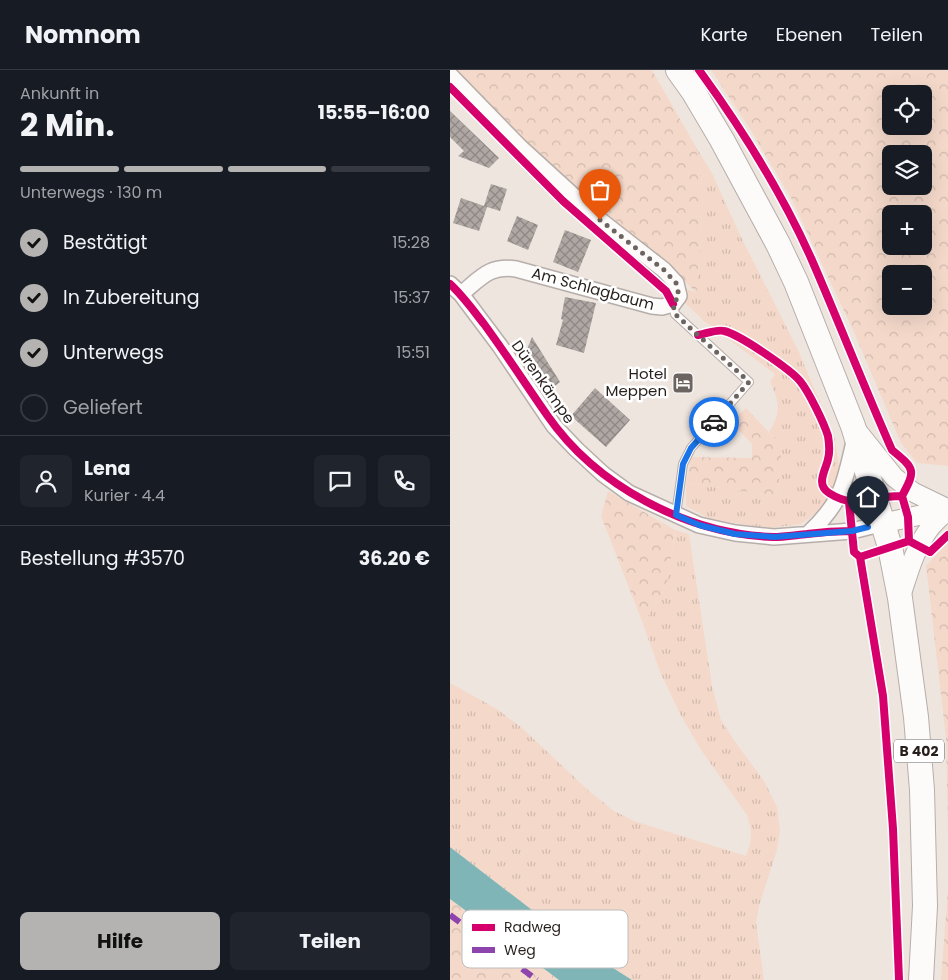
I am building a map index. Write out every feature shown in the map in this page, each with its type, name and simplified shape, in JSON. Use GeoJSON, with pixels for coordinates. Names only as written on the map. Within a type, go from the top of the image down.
{"type":"FeatureCollection","features":[{"type":"Feature","properties":{"kind":"main road","name":"B 402"},"geometry":{"type":"LineString","coordinates":[[678,70],[693,91],[722,140],[778,244],[812,321],[854,430],[884,523],[900,598],[916,717],[922,790],[925,906],[921,980]]}},
{"type":"Feature","properties":{"kind":"street","name":"Am Schlagbaum"},"geometry":{"type":"LineString","coordinates":[[450,76],[520,147],[600,220],[664,270],[676,283],[679,296],[673,304],[662,307],[652,306],[503,267],[489,271],[456,289]]}},
{"type":"Feature","properties":{"kind":"street","name":"Dürenkämpe"},"geometry":{"type":"LineString","coordinates":[[456,289],[500,346],[554,426],[603,474],[629,493],[699,525],[735,534],[774,537],[852,531],[884,523]]}},
{"type":"Feature","properties":{"kind":"street"},"geometry":{"type":"LineString","coordinates":[[854,430],[894,477],[913,492],[948,509]]}},
{"type":"Feature","properties":{"kind":"street"},"geometry":{"type":"LineString","coordinates":[[809,533],[826,518],[843,489],[854,430]]}},
{"type":"Feature","properties":{"kind":"street"},"geometry":{"type":"LineString","coordinates":[[884,523],[948,509]]}},
{"type":"Feature","properties":{"kind":"street"},"geometry":{"type":"LineString","coordinates":[[900,598],[914,556],[923,539],[930,528],[948,509]]}},
{"type":"Feature","properties":{"kind":"lane"},"geometry":{"type":"LineString","coordinates":[[673,304],[675,314],[749,382],[691,448],[683,464],[676,515]]}},
{"type":"Feature","properties":{"kind":"green space"},"geometry":{"type":"Polygon","coordinates":[[[455,70],[652,70],[696,147],[703,195],[697,294],[676,272],[606,218],[523,145],[455,70]]]}},
{"type":"Feature","properties":{"kind":"green space"},"geometry":{"type":"Polygon","coordinates":[[[711,70],[948,70],[948,466],[917,463],[901,443],[853,330],[791,198],[750,129],[711,70]]]}},
{"type":"Feature","properties":{"kind":"green space"},"geometry":{"type":"Polygon","coordinates":[[[696,147],[713,175],[741,237],[798,350],[834,436],[839,463],[838,480],[826,505],[801,524],[770,528],[740,524],[708,518],[686,506],[686,483],[778,496],[782,446],[769,432],[776,419],[778,408],[776,396],[770,382],[775,374],[704,321],[684,302],[683,291],[687,289],[697,293],[703,195],[696,147]]]}},
{"type":"Feature","properties":{"kind":"green space"},"geometry":{"type":"Polygon","coordinates":[[[746,408],[782,446],[778,496],[686,483],[691,457],[752,458],[752,444],[731,422],[746,408]]]}},
{"type":"Feature","properties":{"kind":"green space"},"geometry":{"type":"Polygon","coordinates":[[[608,491],[675,530],[667,585],[643,624],[601,516],[608,491]]]}},
{"type":"Feature","properties":{"kind":"green space"},"geometry":{"type":"Polygon","coordinates":[[[675,530],[689,534],[712,686],[721,720],[764,781],[777,807],[780,830],[777,850],[759,906],[756,923],[764,980],[632,980],[613,968],[628,968],[628,910],[532,910],[450,847],[450,683],[497,709],[522,728],[589,791],[614,811],[634,821],[746,856],[750,844],[751,830],[747,815],[701,750],[680,714],[660,672],[643,624],[667,585],[675,530]]]}},
{"type":"Feature","properties":{"kind":"green space"},"geometry":{"type":"Polygon","coordinates":[[[948,542],[948,837],[946,738],[926,566],[948,542]]]}},
{"type":"Feature","properties":{"kind":"green space"},"geometry":{"type":"Polygon","coordinates":[[[948,888],[948,980],[941,980],[948,888]]]}},
{"type":"Feature","properties":{"kind":"green space"},"geometry":{"type":"Polygon","coordinates":[[[450,899],[465,910],[462,910],[462,968],[543,968],[559,980],[450,980],[450,899]]]}},
{"type":"Feature","properties":{"kind":"water"},"geometry":{"type":"Polygon","coordinates":[[[450,847],[532,910],[465,910],[450,899],[450,847]]]}},
{"type":"Feature","properties":{"kind":"water"},"geometry":{"type":"Polygon","coordinates":[[[543,968],[613,968],[632,980],[559,980],[543,968]]]}},
{"type":"Feature","properties":{"kind":"building"},"geometry":{"type":"Polygon","coordinates":[[[450,111],[499,158],[489,168],[458,156],[464,151],[450,137],[450,111]]]}},
{"type":"Feature","properties":{"kind":"building"},"geometry":{"type":"Polygon","coordinates":[[[491,184],[507,189],[500,211],[484,206],[491,184]]]}},
{"type":"Feature","properties":{"kind":"building"},"geometry":{"type":"Polygon","coordinates":[[[461,198],[487,207],[479,231],[453,223],[461,198]]]}},
{"type":"Feature","properties":{"kind":"building"},"geometry":{"type":"Polygon","coordinates":[[[517,216],[538,225],[528,250],[507,241],[517,216]]]}},
{"type":"Feature","properties":{"kind":"building"},"geometry":{"type":"Polygon","coordinates":[[[565,230],[591,240],[578,272],[553,262],[565,230]]]}},
{"type":"Feature","properties":{"kind":"building"},"geometry":{"type":"Polygon","coordinates":[[[565,297],[596,303],[584,353],[556,345],[563,320],[561,319],[565,297]]]}},
{"type":"Feature","properties":{"kind":"building"},"geometry":{"type":"Polygon","coordinates":[[[532,337],[560,382],[549,391],[525,354],[532,337]]]}},
{"type":"Feature","properties":{"kind":"building"},"geometry":{"type":"Polygon","coordinates":[[[595,388],[630,420],[606,447],[571,416],[595,388]]]}},
{"type":"Feature","properties":{"kind":"marked path"},"geometry":{"type":"LineString","coordinates":[[450,915],[462,924]]}},
{"type":"Feature","properties":{"kind":"marked path"},"geometry":{"type":"LineString","coordinates":[[521,968],[537,980]]}},
{"type":"Feature","properties":{"kind":"cycle path"},"geometry":{"type":"LineString","coordinates":[[699,70],[745,138],[787,209],[811,258],[892,450],[911,470],[910,481],[902,496],[908,517],[909,541]]}},
{"type":"Feature","properties":{"kind":"cycle path"},"geometry":{"type":"LineString","coordinates":[[450,87],[563,201],[666,291],[673,304]]}},
{"type":"Feature","properties":{"kind":"cycle path"},"geometry":{"type":"LineString","coordinates":[[450,284],[464,298],[484,324],[567,441],[591,464],[617,484],[646,502],[708,527],[741,534],[777,537],[852,531]]}},
{"type":"Feature","properties":{"kind":"cycle path"},"geometry":{"type":"LineString","coordinates":[[698,335],[718,331],[731,334],[764,353],[800,381],[808,392],[828,436],[829,456],[822,481],[829,493],[848,501],[857,502],[902,496]]}},
{"type":"Feature","properties":{"kind":"cycle path"},"geometry":{"type":"LineString","coordinates":[[849,502],[854,552],[860,557],[883,696],[893,829],[899,980]]}},
{"type":"Feature","properties":{"kind":"cycle path"},"geometry":{"type":"LineString","coordinates":[[860,557],[909,541],[930,552],[948,535]]}},
{"type":"Feature","properties":{"kind":"way so far"},"geometry":{"type":"LineString","coordinates":[[600,220],[664,270],[676,283],[679,296],[673,304],[675,314],[749,382],[714,422]]}},
{"type":"Feature","properties":{"kind":"place","name":"Hotel Meppen"},"geometry":{"type":"Point","coordinates":[683,383]}},
{"type":"Feature","properties":{"kind":"route"},"geometry":{"type":"LineString","coordinates":[[714,422],[691,448],[683,464],[676,515],[699,525],[735,534],[774,537],[852,531],[868,527]]}}]}
